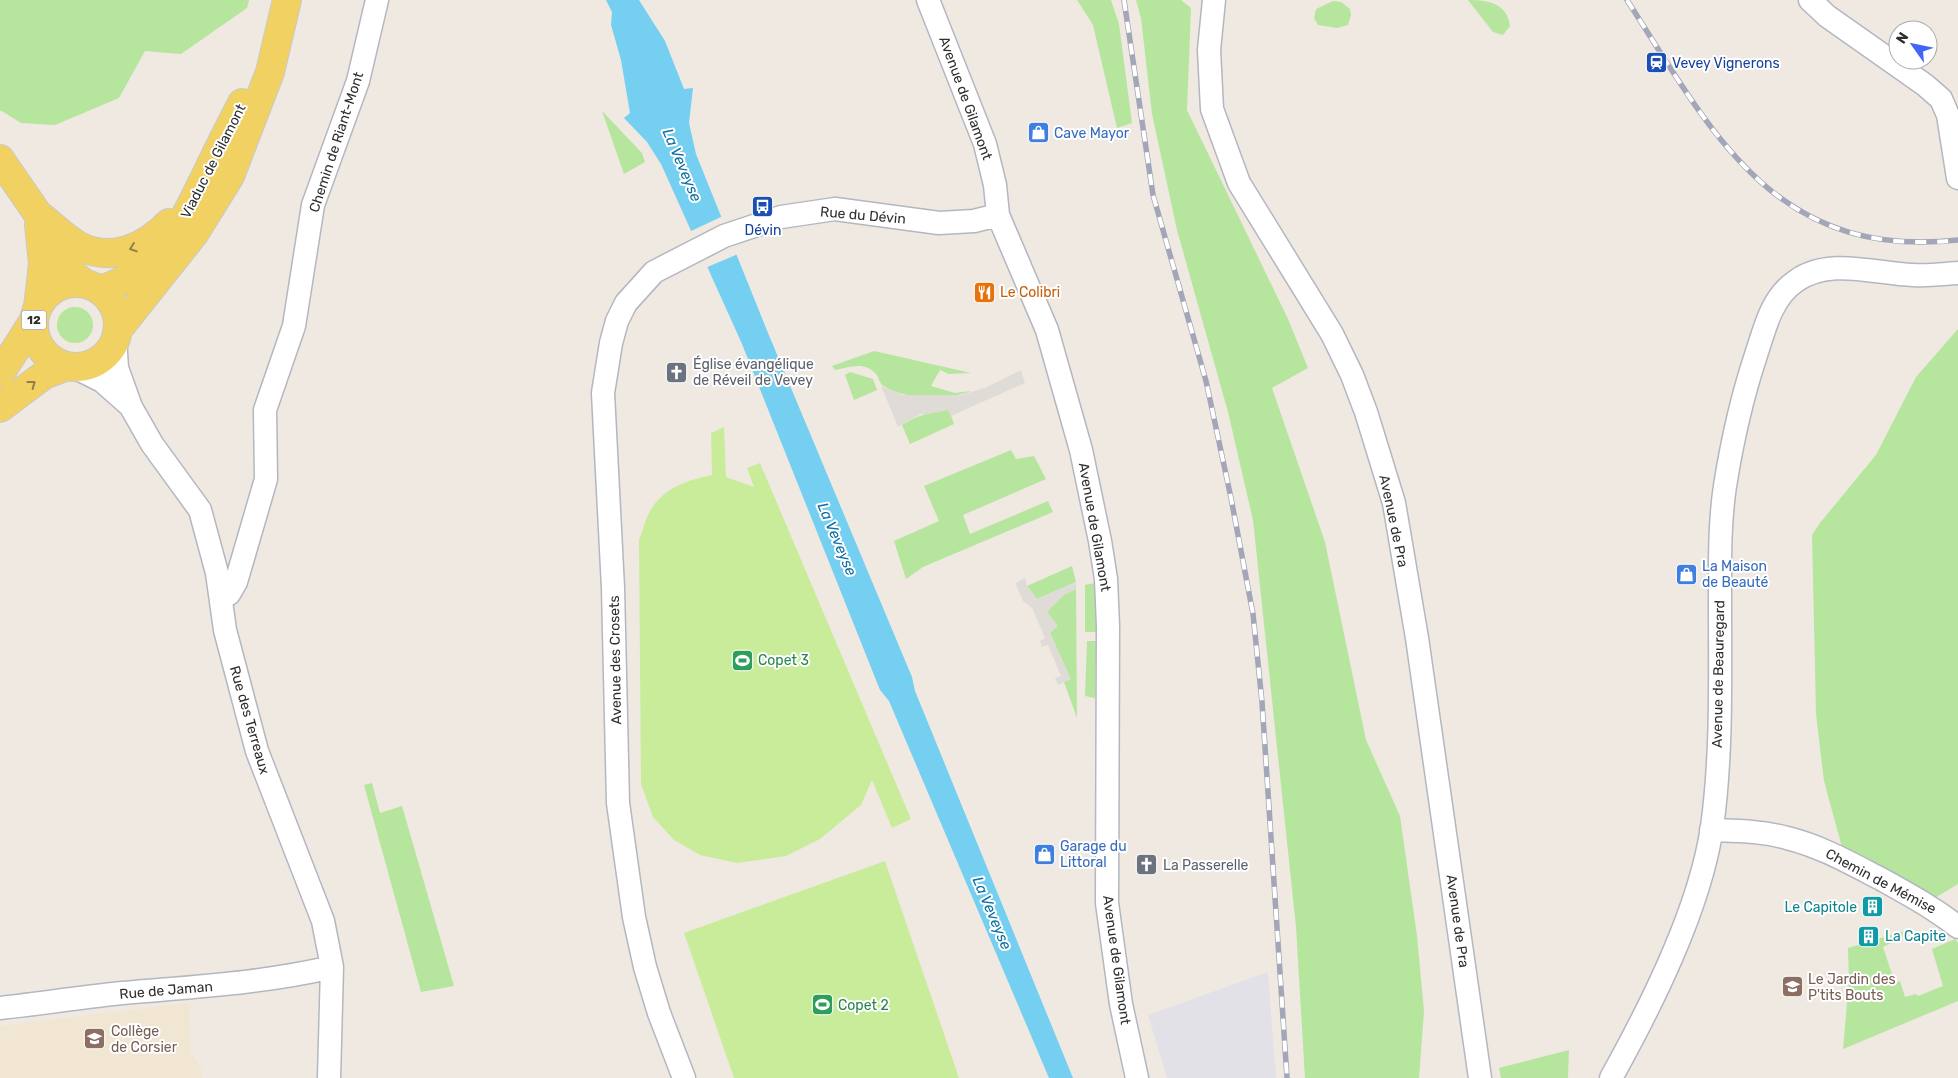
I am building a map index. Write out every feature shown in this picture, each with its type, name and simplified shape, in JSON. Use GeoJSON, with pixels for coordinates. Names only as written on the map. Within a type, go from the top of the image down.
{"type":"FeatureCollection","features":[{"type":"Feature","properties":{"kind":"main road","name":"Viaduc de Gilamont"},"geometry":{"type":"LineString","coordinates":[[92,287],[126,280],[153,260],[189,213],[215,174],[270,72],[287,0]]}},
{"type":"Feature","properties":{"kind":"main road","name":"12"},"geometry":{"type":"LineString","coordinates":[[0,159],[36,211],[73,274],[113,304],[117,316],[116,334]]}},
{"type":"Feature","properties":{"kind":"main road","name":"Viaduc de Gilamont"},"geometry":{"type":"LineString","coordinates":[[116,334],[194,234],[215,174]]}},
{"type":"Feature","properties":{"kind":"main road"},"geometry":{"type":"LineString","coordinates":[[36,211],[85,249],[99,253],[123,252],[145,244],[157,235],[215,174]]}},
{"type":"Feature","properties":{"kind":"main road","name":"12"},"geometry":{"type":"LineString","coordinates":[[36,211],[42,250],[42,286],[36,313],[36,338],[42,350],[51,358],[71,366]]}},
{"type":"Feature","properties":{"kind":"main road","name":"12"},"geometry":{"type":"LineString","coordinates":[[0,374],[47,294],[67,284],[92,287]]}},
{"type":"Feature","properties":{"kind":"main road"},"geometry":{"type":"LineString","coordinates":[[0,408],[44,375],[71,366],[90,364],[99,360],[112,346],[116,334]]}},
{"type":"Feature","properties":{"kind":"street","name":"Chemin de Riant-Mont"},"geometry":{"type":"LineString","coordinates":[[221,598],[229,594],[236,582],[266,479],[265,410],[294,326],[313,205],[358,81],[377,0]]}},
{"type":"Feature","properties":{"kind":"street","name":"Avenue de Gilamont"},"geometry":{"type":"LineString","coordinates":[[928,0],[985,144],[995,185],[998,215],[1047,330],[1081,450],[1106,579],[1107,903],[1121,1004],[1137,1078]]}},
{"type":"Feature","properties":{"kind":"street","name":"Avenue de Pra"},"geometry":{"type":"LineString","coordinates":[[1214,0],[1209,50],[1212,109],[1239,183],[1332,334],[1352,375],[1366,412],[1394,503],[1417,638],[1480,1078]]}},
{"type":"Feature","properties":{"kind":"street"},"geometry":{"type":"LineString","coordinates":[[1812,2],[1925,85],[1941,99],[1948,115],[1958,178]]}},
{"type":"Feature","properties":{"kind":"street","name":"Rue du Dévin"},"geometry":{"type":"LineString","coordinates":[[676,260],[724,236],[758,224],[818,210],[835,210],[939,223],[974,221],[998,215]]}},
{"type":"Feature","properties":{"kind":"street","name":"Avenue des Crosets"},"geometry":{"type":"LineString","coordinates":[[676,260],[654,272],[626,303],[611,343],[603,393],[613,588],[618,803],[632,908],[645,967],[659,1013],[684,1078]]}},
{"type":"Feature","properties":{"kind":"street","name":"Avenue de Beauregard"},"geometry":{"type":"LineString","coordinates":[[1611,1078],[1635,1034],[1668,963],[1701,875],[1711,830],[1716,772],[1720,563],[1725,487],[1746,385],[1770,313],[1787,288],[1806,275],[1816,271],[1845,268],[1916,276],[1958,272]]}},
{"type":"Feature","properties":{"kind":"street","name":"Rue des Terreaux"},"geometry":{"type":"LineString","coordinates":[[116,334],[117,368],[131,407],[161,458],[198,506],[217,573],[224,630],[257,751],[323,921],[332,968],[329,1078]]}},
{"type":"Feature","properties":{"kind":"street","name":"Rue des Terreaux"},"geometry":{"type":"LineString","coordinates":[[71,366],[102,381],[131,407]]}},
{"type":"Feature","properties":{"kind":"street","name":"Chemin de Mémise"},"geometry":{"type":"LineString","coordinates":[[1711,830],[1750,832],[1787,838],[1823,850],[1844,859],[1934,908],[1958,927]]}},
{"type":"Feature","properties":{"kind":"street","name":"Rue de Jaman"},"geometry":{"type":"LineString","coordinates":[[0,1008],[114,994],[186,990],[332,968]]}},
{"type":"Feature","properties":{"kind":"shaded area"},"geometry":{"type":"Polygon","coordinates":[[[1021,370],[1025,383],[951,416],[948,410],[921,414],[898,427],[882,388],[882,386],[903,395],[961,395],[985,388],[1021,370]]]}},
{"type":"Feature","properties":{"kind":"shaded area"},"geometry":{"type":"Polygon","coordinates":[[[1025,578],[1027,586],[1037,599],[1076,582],[1076,589],[1064,595],[1047,612],[1058,626],[1050,633],[1071,679],[1058,685],[1055,678],[1061,676],[1048,645],[1042,647],[1040,641],[1045,638],[1032,608],[1023,601],[1015,583],[1025,578]]]}},
{"type":"Feature","properties":{"kind":"shaded area"},"geometry":{"type":"Polygon","coordinates":[[[1268,972],[1276,1078],[1167,1078],[1148,1015],[1268,972]]]}},
{"type":"Feature","properties":{"kind":"shaded area","name":"Collège de Corsier"},"geometry":{"type":"Polygon","coordinates":[[[189,1003],[190,1052],[201,1068],[202,1078],[0,1078],[0,1026],[189,1003]]]}},
{"type":"Feature","properties":{"kind":"green space"},"geometry":{"type":"Polygon","coordinates":[[[0,0],[249,0],[247,8],[181,54],[145,51],[119,98],[55,125],[21,123],[0,110],[0,0]]]}},
{"type":"Feature","properties":{"kind":"green space"},"geometry":{"type":"Polygon","coordinates":[[[1077,0],[1111,0],[1119,24],[1132,123],[1117,128],[1093,25],[1077,0]]]}},
{"type":"Feature","properties":{"kind":"green space"},"geometry":{"type":"Polygon","coordinates":[[[1136,0],[1181,0],[1191,8],[1187,110],[1288,319],[1308,368],[1272,388],[1325,542],[1366,740],[1400,816],[1417,936],[1424,1011],[1419,1078],[1305,1078],[1296,927],[1253,520],[1228,412],[1177,230],[1152,114],[1141,18],[1136,0]]]}},
{"type":"Feature","properties":{"kind":"green space"},"geometry":{"type":"Polygon","coordinates":[[[1468,0],[1489,2],[1505,12],[1510,26],[1503,35],[1493,32],[1468,0]]]}},
{"type":"Feature","properties":{"kind":"green space"},"geometry":{"type":"Polygon","coordinates":[[[1333,1],[1341,2],[1350,9],[1351,15],[1348,25],[1337,28],[1318,25],[1314,18],[1316,9],[1333,1]]]}},
{"type":"Feature","properties":{"kind":"green space"},"geometry":{"type":"Polygon","coordinates":[[[602,111],[642,153],[645,162],[624,174],[602,111]]]}},
{"type":"Feature","properties":{"kind":"green space"},"geometry":{"type":"Polygon","coordinates":[[[75,307],[87,313],[93,325],[87,337],[75,343],[63,337],[57,325],[63,313],[75,307]]]}},
{"type":"Feature","properties":{"kind":"green space"},"geometry":{"type":"Polygon","coordinates":[[[1958,329],[1958,884],[1935,898],[1843,851],[1824,781],[1816,714],[1812,535],[1876,455],[1916,377],[1958,329]]]}},
{"type":"Feature","properties":{"kind":"green space"},"geometry":{"type":"Polygon","coordinates":[[[874,351],[971,373],[949,374],[940,370],[931,386],[955,393],[971,391],[939,397],[903,394],[882,385],[876,374],[867,367],[857,366],[835,370],[832,366],[874,351]]]}},
{"type":"Feature","properties":{"kind":"green space"},"geometry":{"type":"Polygon","coordinates":[[[850,372],[873,379],[877,390],[854,400],[845,375],[850,372]]]}},
{"type":"Feature","properties":{"kind":"green space"},"geometry":{"type":"Polygon","coordinates":[[[949,410],[954,424],[910,444],[902,425],[924,414],[949,410]]]}},
{"type":"Feature","properties":{"kind":"green space","name":"Copet 3"},"geometry":{"type":"Polygon","coordinates":[[[724,427],[726,477],[754,487],[747,468],[760,463],[911,819],[892,828],[872,780],[861,805],[820,839],[786,856],[737,863],[700,855],[674,840],[653,817],[641,784],[639,540],[648,514],[662,496],[677,486],[712,475],[711,433],[724,427]]]}},
{"type":"Feature","properties":{"kind":"green space"},"geometry":{"type":"Polygon","coordinates":[[[1011,450],[1016,459],[1034,456],[1046,479],[963,515],[970,534],[1048,501],[1053,512],[923,567],[906,579],[894,541],[939,521],[924,486],[1011,450]]]}},
{"type":"Feature","properties":{"kind":"green space"},"geometry":{"type":"Polygon","coordinates":[[[1072,566],[1076,582],[1037,599],[1027,586],[1072,566]]]}},
{"type":"Feature","properties":{"kind":"green space"},"geometry":{"type":"Polygon","coordinates":[[[1095,583],[1096,632],[1085,632],[1085,585],[1095,583]]]}},
{"type":"Feature","properties":{"kind":"green space"},"geometry":{"type":"Polygon","coordinates":[[[1076,589],[1077,718],[1064,682],[1070,679],[1050,633],[1046,612],[1064,594],[1076,589]]]}},
{"type":"Feature","properties":{"kind":"green space"},"geometry":{"type":"Polygon","coordinates":[[[1087,641],[1096,641],[1095,698],[1085,696],[1087,641]]]}},
{"type":"Feature","properties":{"kind":"green space"},"geometry":{"type":"Polygon","coordinates":[[[372,783],[380,813],[402,806],[454,986],[421,992],[364,785],[372,783]]]}},
{"type":"Feature","properties":{"kind":"green space","name":"Copet 2"},"geometry":{"type":"Polygon","coordinates":[[[885,861],[959,1078],[734,1078],[684,933],[885,861]]]}},
{"type":"Feature","properties":{"kind":"green space"},"geometry":{"type":"Polygon","coordinates":[[[1904,931],[1908,935],[1883,947],[1895,983],[1900,981],[1905,997],[1916,994],[1918,996],[1943,986],[1932,949],[1955,939],[1958,943],[1958,1001],[1843,1049],[1849,980],[1848,948],[1904,931]]]}},
{"type":"Feature","properties":{"kind":"green space"},"geometry":{"type":"Polygon","coordinates":[[[1569,1050],[1568,1078],[1501,1078],[1499,1068],[1569,1050]]]}},
{"type":"Feature","properties":{"kind":"water","name":"La Veveyse"},"geometry":{"type":"Polygon","coordinates":[[[606,0],[639,0],[665,41],[684,89],[693,88],[689,123],[696,154],[768,333],[912,677],[915,691],[1073,1078],[1049,1078],[889,701],[880,690],[742,344],[661,164],[647,142],[624,118],[630,113],[621,60],[611,25],[612,12],[606,0]]]}},
{"type":"Feature","properties":{"kind":"pier"},"geometry":{"type":"Polygon","coordinates":[[[723,216],[738,254],[705,268],[689,232],[723,216]]]}},
{"type":"Feature","properties":{"kind":"railway"},"geometry":{"type":"LineString","coordinates":[[1124,0],[1153,195],[1206,381],[1253,614],[1262,702],[1287,1078]]}},
{"type":"Feature","properties":{"kind":"railway"},"geometry":{"type":"LineString","coordinates":[[1627,0],[1689,96],[1721,139],[1755,177],[1795,208],[1841,230],[1894,241],[1958,240]]}},
{"type":"Feature","properties":{"kind":"place","name":"Vevey Vignerons"},"geometry":{"type":"Point","coordinates":[1656,63]}},
{"type":"Feature","properties":{"kind":"place","name":"Cave Mayor"},"geometry":{"type":"Point","coordinates":[1038,133]}},
{"type":"Feature","properties":{"kind":"place","name":"Dévin"},"geometry":{"type":"Point","coordinates":[763,207]}},
{"type":"Feature","properties":{"kind":"place","name":"Le Colibri"},"geometry":{"type":"Point","coordinates":[984,292]}},
{"type":"Feature","properties":{"kind":"place","name":"Église évangélique de Réveil de Vevey"},"geometry":{"type":"Point","coordinates":[677,372]}},
{"type":"Feature","properties":{"kind":"place","name":"La Maison de Beauté"},"geometry":{"type":"Point","coordinates":[1686,574]}},
{"type":"Feature","properties":{"kind":"place","name":"Copet 3"},"geometry":{"type":"Point","coordinates":[742,660]}},
{"type":"Feature","properties":{"kind":"place","name":"Garage du Littoral"},"geometry":{"type":"Point","coordinates":[1044,854]}},
{"type":"Feature","properties":{"kind":"place","name":"La Passerelle"},"geometry":{"type":"Point","coordinates":[1147,865]}},
{"type":"Feature","properties":{"kind":"place","name":"Le Capitole"},"geometry":{"type":"Point","coordinates":[1873,907]}},
{"type":"Feature","properties":{"kind":"place","name":"La Capite"},"geometry":{"type":"Point","coordinates":[1869,936]}},
{"type":"Feature","properties":{"kind":"place","name":"Le Jardin des P'tits Bouts"},"geometry":{"type":"Point","coordinates":[1792,987]}},
{"type":"Feature","properties":{"kind":"place","name":"Copet 2"},"geometry":{"type":"Point","coordinates":[822,1005]}},
{"type":"Feature","properties":{"kind":"place","name":"Collège de Corsier"},"geometry":{"type":"Point","coordinates":[95,1039]}}]}
